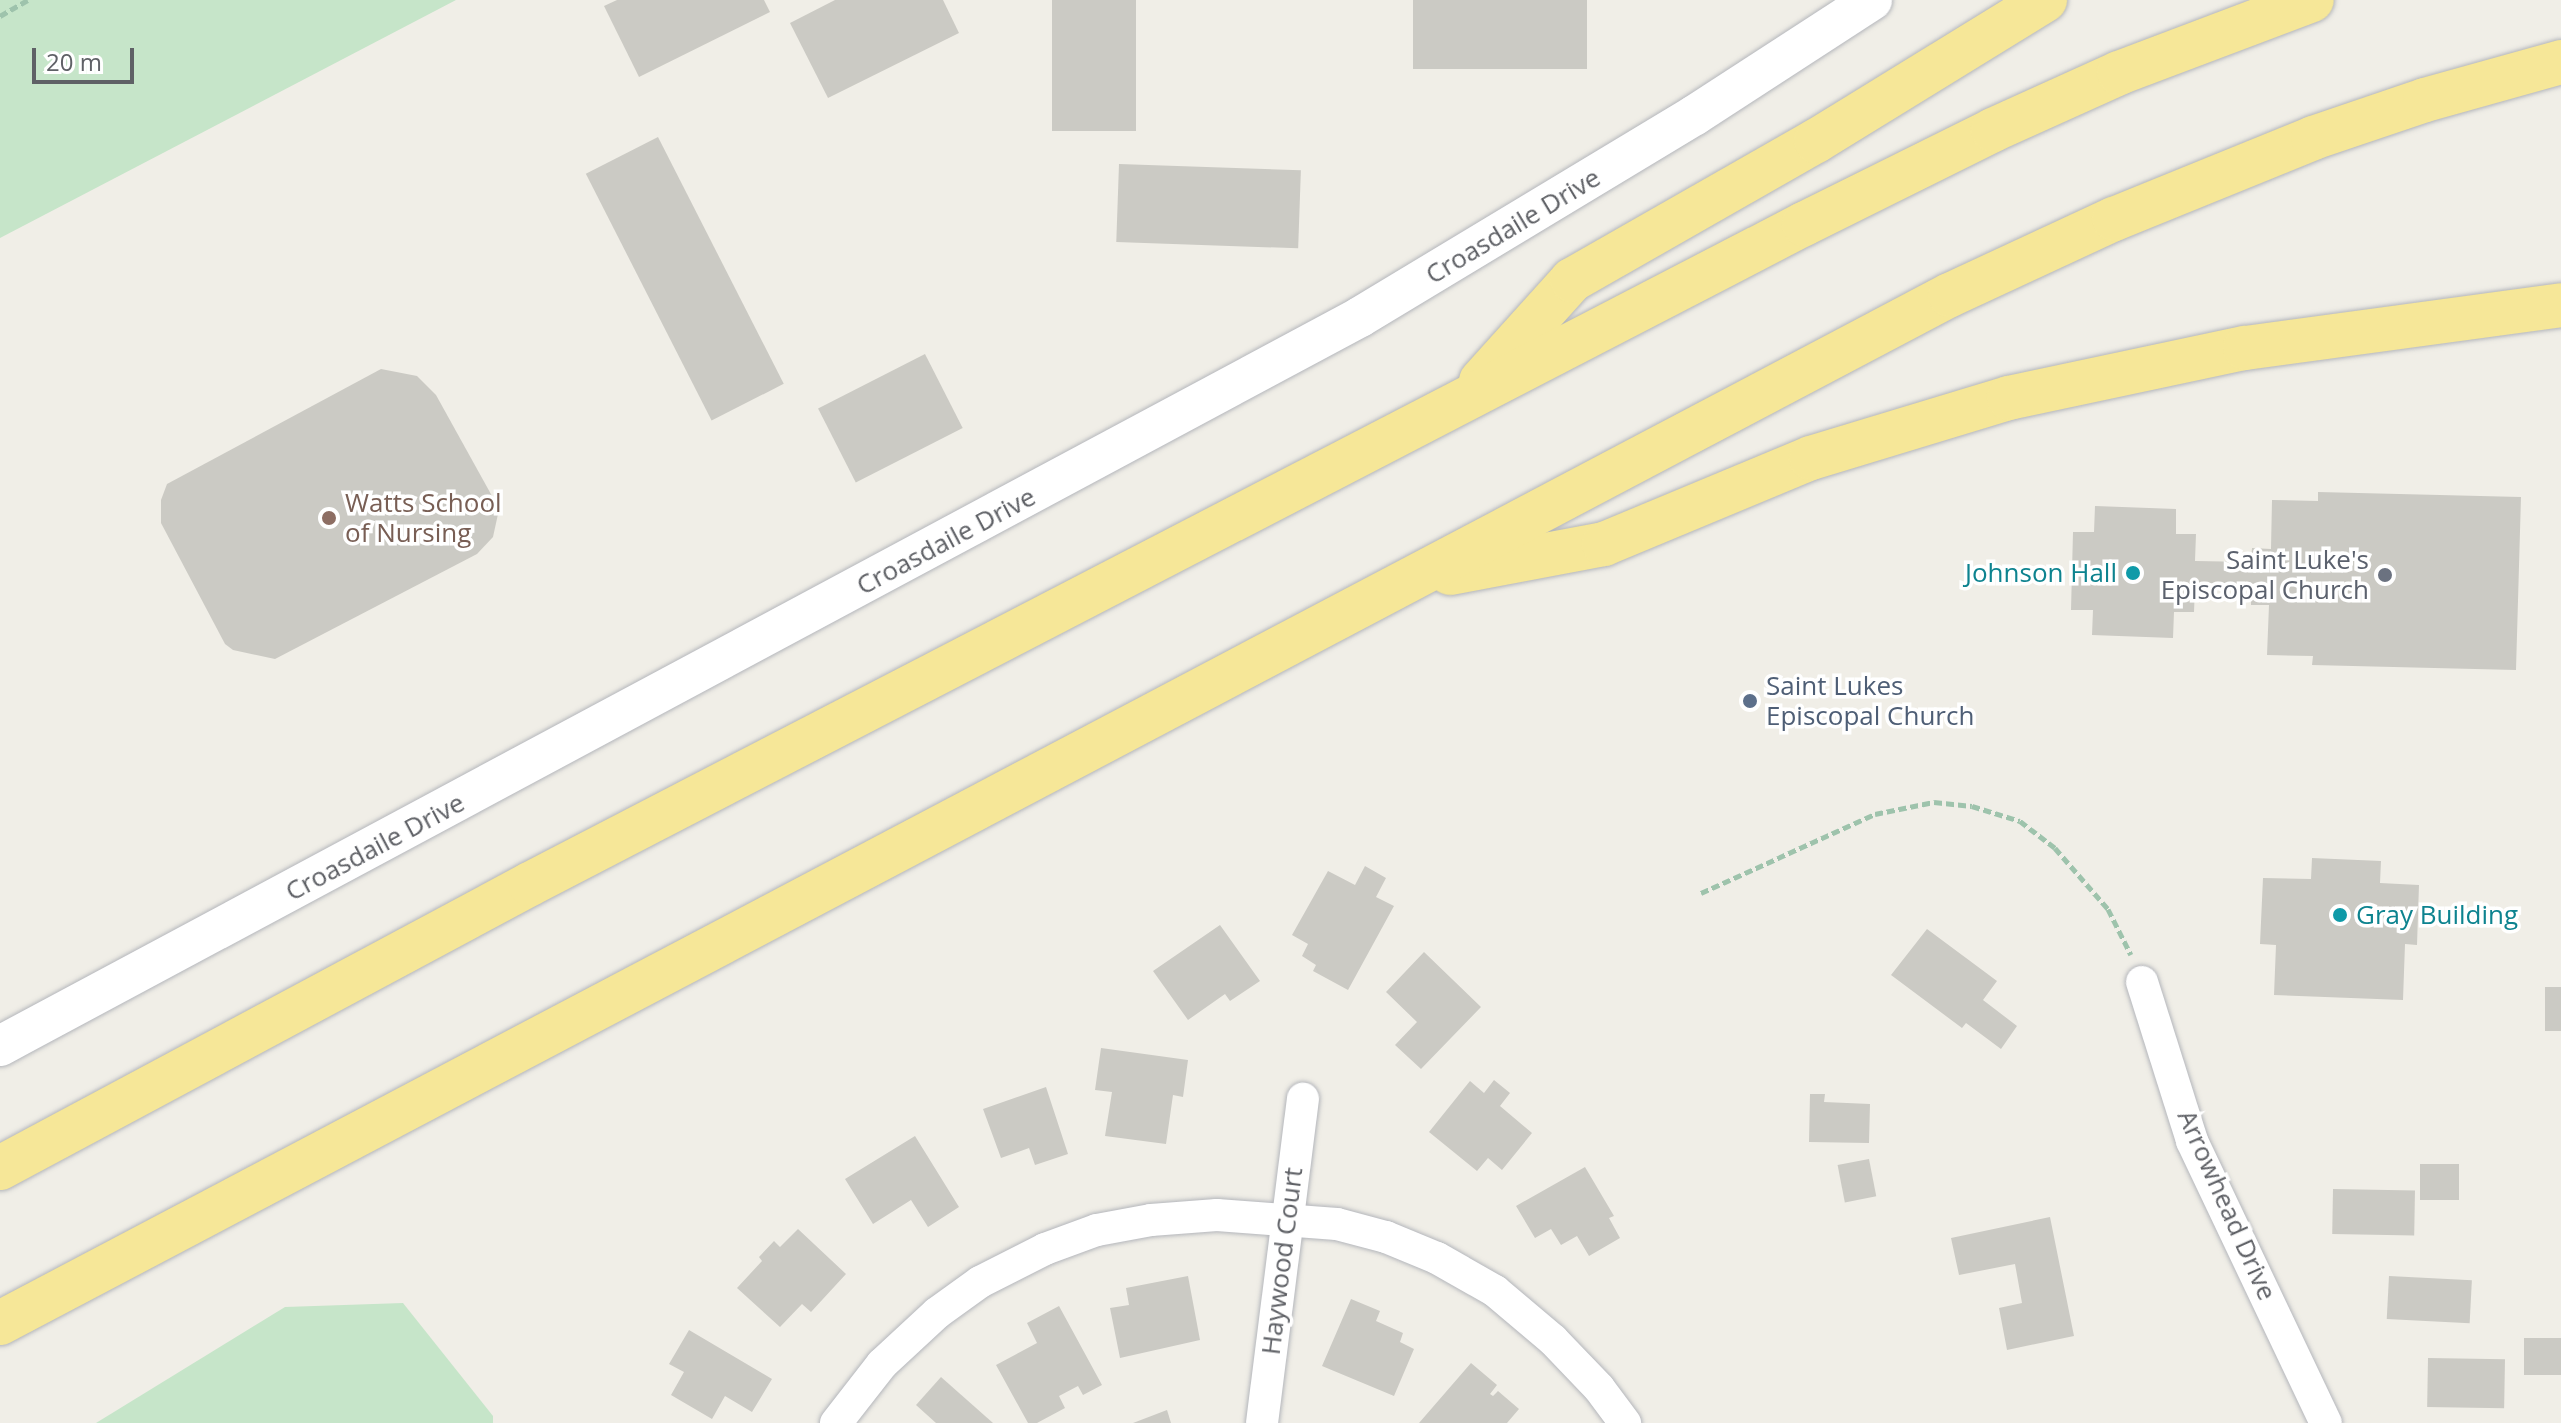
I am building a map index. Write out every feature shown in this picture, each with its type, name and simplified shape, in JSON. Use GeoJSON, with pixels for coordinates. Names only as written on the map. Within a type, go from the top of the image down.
{"type":"FeatureCollection","features":[{"type":"Feature","properties":{"kind":"highway"},"geometry":{"type":"LineString","coordinates":[[1463,401],[1572,280],[1816,141],[2045,0]]}},
{"type":"Feature","properties":{"kind":"highway"},"geometry":{"type":"LineString","coordinates":[[0,1168],[530,884],[1993,130],[2133,67],[2312,0]]}},
{"type":"Feature","properties":{"kind":"highway"},"geometry":{"type":"LineString","coordinates":[[0,1323],[1950,295],[2114,219],[2313,138],[2425,100],[2561,62]]}},
{"type":"Feature","properties":{"kind":"highway"},"geometry":{"type":"LineString","coordinates":[[1405,582],[1604,544],[1811,458],[2009,398],[2245,348],[2559,306]]}},
{"type":"Feature","properties":{"kind":"street","name":"Croasdaile Drive"},"geometry":{"type":"LineString","coordinates":[[0,1046],[1360,317],[1695,115],[1872,0]]}},
{"type":"Feature","properties":{"kind":"street","name":"Arrowhead Drive"},"geometry":{"type":"LineString","coordinates":[[2142,982],[2192,1141],[2326,1423]]}},
{"type":"Feature","properties":{"kind":"street","name":"Haywood Court"},"geometry":{"type":"LineString","coordinates":[[1262,1423],[1303,1099]]}},
{"type":"Feature","properties":{"kind":"street"},"geometry":{"type":"LineString","coordinates":[[836,1423],[882,1364],[937,1313],[980,1282],[1045,1249],[1097,1230],[1151,1220],[1217,1215],[1337,1224],[1386,1237],[1437,1258],[1495,1291],[1553,1340],[1599,1388],[1625,1423]]}},
{"type":"Feature","properties":{"kind":"path"},"geometry":{"type":"LineString","coordinates":[[0,16],[28,0]]}},
{"type":"Feature","properties":{"kind":"path"},"geometry":{"type":"LineString","coordinates":[[1701,893],[1875,814],[1934,802],[1972,806],[2020,821],[2055,848],[2108,909],[2142,982]]}},
{"type":"Feature","properties":{"kind":"green space"},"geometry":{"type":"Polygon","coordinates":[[[0,0],[456,0],[0,238],[0,0]]]}},
{"type":"Feature","properties":{"kind":"green space"},"geometry":{"type":"Polygon","coordinates":[[[403,1303],[493,1416],[493,1423],[96,1423],[285,1307],[403,1303]]]}},
{"type":"Feature","properties":{"kind":"building"},"geometry":{"type":"Polygon","coordinates":[[[617,0],[764,0],[770,12],[639,77],[604,6],[617,0]]]}},
{"type":"Feature","properties":{"kind":"building"},"geometry":{"type":"Polygon","coordinates":[[[835,0],[943,0],[959,33],[828,98],[790,23],[835,0]]]}},
{"type":"Feature","properties":{"kind":"building"},"geometry":{"type":"Polygon","coordinates":[[[1052,0],[1136,0],[1136,131],[1052,131],[1052,0]]]}},
{"type":"Feature","properties":{"kind":"building"},"geometry":{"type":"Polygon","coordinates":[[[1413,0],[1587,0],[1587,69],[1413,69],[1413,0]]]}},
{"type":"Feature","properties":{"kind":"building"},"geometry":{"type":"Polygon","coordinates":[[[658,137],[784,384],[712,421],[586,174],[658,137]]]}},
{"type":"Feature","properties":{"kind":"building"},"geometry":{"type":"Polygon","coordinates":[[[1119,164],[1301,170],[1298,248],[1116,242],[1119,164]]]}},
{"type":"Feature","properties":{"kind":"building"},"geometry":{"type":"Polygon","coordinates":[[[925,354],[963,428],[856,482],[818,408],[925,354]]]}},
{"type":"Feature","properties":{"kind":"building","name":"Watts School of Nursing"},"geometry":{"type":"Polygon","coordinates":[[[381,369],[417,376],[436,395],[492,496],[498,514],[493,537],[477,554],[275,659],[233,650],[225,644],[161,523],[161,500],[167,484],[381,369]]]}},
{"type":"Feature","properties":{"kind":"building","name":"Saint Luke's Episcopal Church"},"geometry":{"type":"Polygon","coordinates":[[[2318,492],[2521,497],[2516,670],[2312,665],[2313,656],[2267,655],[2269,605],[2251,605],[2251,587],[2195,586],[2194,612],[2174,612],[2173,638],[2092,635],[2093,610],[2071,610],[2073,532],[2094,532],[2095,506],[2176,509],[2176,534],[2196,534],[2195,561],[2251,562],[2252,548],[2271,549],[2272,500],[2318,501],[2318,492]]]}},
{"type":"Feature","properties":{"kind":"building","name":"Gray Building"},"geometry":{"type":"Polygon","coordinates":[[[2312,858],[2381,861],[2380,883],[2419,885],[2417,945],[2405,944],[2403,1000],[2274,995],[2276,945],[2260,944],[2263,878],[2311,879],[2312,858]]]}},
{"type":"Feature","properties":{"kind":"building"},"geometry":{"type":"Polygon","coordinates":[[[1365,866],[1386,878],[1376,897],[1394,906],[1348,990],[1313,971],[1316,965],[1302,956],[1308,944],[1292,935],[1328,871],[1355,885],[1365,866]]]}},
{"type":"Feature","properties":{"kind":"building"},"geometry":{"type":"Polygon","coordinates":[[[1220,925],[1260,981],[1230,1001],[1225,994],[1188,1020],[1153,971],[1220,925]]]}},
{"type":"Feature","properties":{"kind":"building"},"geometry":{"type":"Polygon","coordinates":[[[1927,929],[1997,981],[1983,1000],[2017,1026],[2001,1049],[1966,1023],[1962,1028],[1891,975],[1927,929]]]}},
{"type":"Feature","properties":{"kind":"building"},"geometry":{"type":"Polygon","coordinates":[[[1424,952],[1481,1007],[1421,1069],[1395,1045],[1417,1022],[1386,992],[1424,952]]]}},
{"type":"Feature","properties":{"kind":"building"},"geometry":{"type":"Polygon","coordinates":[[[2545,987],[2561,987],[2561,1031],[2545,1031],[2545,987]]]}},
{"type":"Feature","properties":{"kind":"building"},"geometry":{"type":"Polygon","coordinates":[[[1101,1048],[1188,1060],[1183,1097],[1173,1095],[1166,1144],[1105,1136],[1112,1092],[1095,1090],[1101,1048]]]}},
{"type":"Feature","properties":{"kind":"building"},"geometry":{"type":"Polygon","coordinates":[[[1494,1080],[1510,1093],[1500,1106],[1532,1133],[1502,1170],[1488,1158],[1477,1171],[1429,1132],[1470,1081],[1484,1093],[1494,1080]]]}},
{"type":"Feature","properties":{"kind":"building"},"geometry":{"type":"Polygon","coordinates":[[[1046,1087],[1068,1154],[1035,1165],[1029,1148],[1001,1158],[983,1109],[1046,1087]]]}},
{"type":"Feature","properties":{"kind":"building"},"geometry":{"type":"Polygon","coordinates":[[[1810,1094],[1825,1094],[1824,1102],[1870,1104],[1869,1143],[1809,1142],[1810,1094]]]}},
{"type":"Feature","properties":{"kind":"building"},"geometry":{"type":"Polygon","coordinates":[[[915,1136],[959,1207],[928,1227],[911,1200],[873,1224],[845,1179],[915,1136]]]}},
{"type":"Feature","properties":{"kind":"building"},"geometry":{"type":"Polygon","coordinates":[[[1869,1159],[1876,1196],[1845,1202],[1838,1165],[1869,1159]]]}},
{"type":"Feature","properties":{"kind":"building"},"geometry":{"type":"Polygon","coordinates":[[[2420,1164],[2459,1164],[2459,1200],[2420,1200],[2420,1164]]]}},
{"type":"Feature","properties":{"kind":"building"},"geometry":{"type":"Polygon","coordinates":[[[1585,1167],[1614,1216],[1609,1218],[1620,1238],[1589,1256],[1577,1236],[1561,1245],[1551,1229],[1535,1238],[1516,1206],[1585,1167]]]}},
{"type":"Feature","properties":{"kind":"building"},"geometry":{"type":"Polygon","coordinates":[[[2333,1189],[2415,1190],[2414,1235],[2332,1234],[2333,1189]]]}},
{"type":"Feature","properties":{"kind":"building"},"geometry":{"type":"Polygon","coordinates":[[[2050,1217],[2074,1336],[2007,1350],[1999,1308],[2022,1303],[2015,1264],[1959,1275],[1951,1238],[2050,1217]]]}},
{"type":"Feature","properties":{"kind":"building"},"geometry":{"type":"Polygon","coordinates":[[[798,1229],[846,1274],[811,1312],[802,1304],[780,1327],[737,1288],[762,1261],[759,1257],[774,1241],[780,1247],[798,1229]]]}},
{"type":"Feature","properties":{"kind":"building"},"geometry":{"type":"Polygon","coordinates":[[[1188,1276],[1200,1340],[1120,1358],[1110,1308],[1129,1305],[1126,1288],[1188,1276]]]}},
{"type":"Feature","properties":{"kind":"building"},"geometry":{"type":"Polygon","coordinates":[[[2389,1276],[2472,1280],[2470,1323],[2387,1319],[2389,1276]]]}},
{"type":"Feature","properties":{"kind":"building"},"geometry":{"type":"Polygon","coordinates":[[[1351,1299],[1380,1311],[1376,1321],[1403,1333],[1400,1342],[1414,1349],[1394,1396],[1322,1366],[1351,1299]]]}},
{"type":"Feature","properties":{"kind":"building"},"geometry":{"type":"Polygon","coordinates":[[[1059,1306],[1102,1385],[1083,1395],[1078,1386],[1059,1396],[1065,1408],[1037,1423],[1028,1423],[996,1365],[1037,1343],[1027,1323],[1059,1306]]]}},
{"type":"Feature","properties":{"kind":"building"},"geometry":{"type":"Polygon","coordinates":[[[689,1330],[772,1379],[752,1412],[725,1396],[712,1419],[671,1395],[684,1372],[669,1364],[689,1330]]]}},
{"type":"Feature","properties":{"kind":"building"},"geometry":{"type":"Polygon","coordinates":[[[2524,1338],[2561,1338],[2561,1375],[2524,1375],[2524,1338]]]}},
{"type":"Feature","properties":{"kind":"building"},"geometry":{"type":"Polygon","coordinates":[[[2428,1358],[2505,1359],[2504,1408],[2427,1407],[2428,1358]]]}},
{"type":"Feature","properties":{"kind":"building"},"geometry":{"type":"Polygon","coordinates":[[[1471,1363],[1497,1385],[1490,1394],[1493,1396],[1498,1391],[1519,1409],[1507,1423],[1419,1423],[1471,1363]]]}},
{"type":"Feature","properties":{"kind":"building"},"geometry":{"type":"Polygon","coordinates":[[[941,1377],[993,1423],[936,1423],[916,1405],[941,1377]]]}},
{"type":"Feature","properties":{"kind":"building"},"geometry":{"type":"Polygon","coordinates":[[[1167,1410],[1171,1423],[1133,1423],[1167,1410]]]}},
{"type":"Feature","properties":{"kind":"place","name":"Watts School of Nursing"},"geometry":{"type":"Point","coordinates":[329,518]}},
{"type":"Feature","properties":{"kind":"place","name":"Johnson Hall"},"geometry":{"type":"Point","coordinates":[2133,573]}},
{"type":"Feature","properties":{"kind":"place","name":"Saint Luke's Episcopal Church"},"geometry":{"type":"Point","coordinates":[2385,575]}},
{"type":"Feature","properties":{"kind":"place","name":"Saint Lukes Episcopal Church"},"geometry":{"type":"Point","coordinates":[1750,701]}},
{"type":"Feature","properties":{"kind":"place","name":"Gray Building"},"geometry":{"type":"Point","coordinates":[2340,915]}}]}
